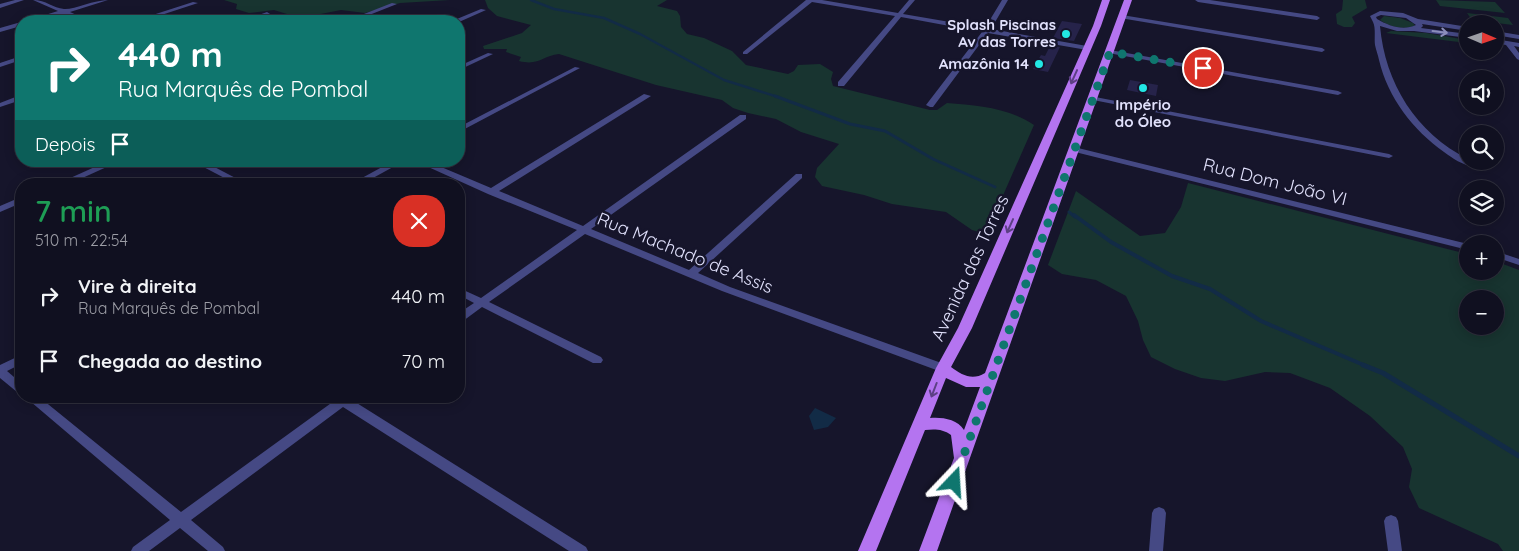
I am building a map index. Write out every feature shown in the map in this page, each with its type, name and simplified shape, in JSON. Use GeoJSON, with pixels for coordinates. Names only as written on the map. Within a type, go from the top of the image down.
{"type":"FeatureCollection","features":[{"type":"Feature","properties":{"kind":"main road","name":"Avenida das Torres"},"geometry":{"type":"LineString","coordinates":[[867,551],[921,425],[943,368],[965,328],[1087,48],[1105,25],[1106,0]]}},
{"type":"Feature","properties":{"kind":"main road"},"geometry":{"type":"LineString","coordinates":[[928,551],[1128,0]]}},
{"type":"Feature","properties":{"kind":"main road"},"geometry":{"type":"LineString","coordinates":[[1105,25],[1116,30],[1114,39]]}},
{"type":"Feature","properties":{"kind":"main road"},"geometry":{"type":"LineString","coordinates":[[943,368],[959,379],[972,383],[982,383],[992,376]]}},
{"type":"Feature","properties":{"kind":"main road"},"geometry":{"type":"LineString","coordinates":[[921,425],[934,422],[946,424],[956,429],[962,447],[954,482]]}},
{"type":"Feature","properties":{"kind":"street"},"geometry":{"type":"LineString","coordinates":[[0,6],[21,0]]}},
{"type":"Feature","properties":{"kind":"street"},"geometry":{"type":"LineString","coordinates":[[36,0],[71,15]]}},
{"type":"Feature","properties":{"kind":"street"},"geometry":{"type":"LineString","coordinates":[[52,15],[105,0]]}},
{"type":"Feature","properties":{"kind":"street"},"geometry":{"type":"LineString","coordinates":[[745,53],[811,0],[840,2],[900,15],[1087,48]]}},
{"type":"Feature","properties":{"kind":"street"},"geometry":{"type":"LineString","coordinates":[[841,84],[912,0]]}},
{"type":"Feature","properties":{"kind":"street"},"geometry":{"type":"LineString","coordinates":[[930,105],[987,30],[1005,0]]}},
{"type":"Feature","properties":{"kind":"street"},"geometry":{"type":"LineString","coordinates":[[1198,0],[1317,18]]}},
{"type":"Feature","properties":{"kind":"street"},"geometry":{"type":"LineString","coordinates":[[156,15],[195,3]]}},
{"type":"Feature","properties":{"kind":"street"},"geometry":{"type":"LineString","coordinates":[[365,15],[394,4]]}},
{"type":"Feature","properties":{"kind":"street"},"geometry":{"type":"LineString","coordinates":[[465,17],[483,10]]}},
{"type":"Feature","properties":{"kind":"street"},"geometry":{"type":"LineString","coordinates":[[1459,28],[1416,21],[1400,15],[1380,14],[1373,16],[1377,22],[1377,36],[1391,82],[1415,123],[1445,151],[1459,158]]}},
{"type":"Feature","properties":{"kind":"street"},"geometry":{"type":"LineString","coordinates":[[1122,17],[1322,50]]}},
{"type":"Feature","properties":{"kind":"street"},"geometry":{"type":"LineString","coordinates":[[1412,29],[1420,26],[1416,21]]}},
{"type":"Feature","properties":{"kind":"street"},"geometry":{"type":"LineString","coordinates":[[1377,22],[1396,28],[1459,35]]}},
{"type":"Feature","properties":{"kind":"street"},"geometry":{"type":"LineString","coordinates":[[0,30],[15,26]]}},
{"type":"Feature","properties":{"kind":"street"},"geometry":{"type":"LineString","coordinates":[[1377,36],[1396,28]]}},
{"type":"Feature","properties":{"kind":"street"},"geometry":{"type":"LineString","coordinates":[[1504,34],[1519,37]]}},
{"type":"Feature","properties":{"kind":"street"},"geometry":{"type":"LineString","coordinates":[[1504,42],[1508,43],[1518,51]]}},
{"type":"Feature","properties":{"kind":"street"},"geometry":{"type":"LineString","coordinates":[[1110,52],[1338,93]]}},
{"type":"Feature","properties":{"kind":"street"},"geometry":{"type":"LineString","coordinates":[[465,65],[490,54]]}},
{"type":"Feature","properties":{"kind":"street"},"geometry":{"type":"LineString","coordinates":[[0,65],[15,60]]}},
{"type":"Feature","properties":{"kind":"street"},"geometry":{"type":"LineString","coordinates":[[465,127],[577,68]]}},
{"type":"Feature","properties":{"kind":"street"},"geometry":{"type":"LineString","coordinates":[[490,192],[647,96]]}},
{"type":"Feature","properties":{"kind":"street"},"geometry":{"type":"LineString","coordinates":[[1093,98],[1389,156]]}},
{"type":"Feature","properties":{"kind":"street"},"geometry":{"type":"LineString","coordinates":[[0,105],[15,100]]}},
{"type":"Feature","properties":{"kind":"street"},"geometry":{"type":"LineString","coordinates":[[465,314],[743,117]]}},
{"type":"Feature","properties":{"kind":"street","name":"Rua Dom João VI"},"geometry":{"type":"LineString","coordinates":[[1074,149],[1459,245]]}},
{"type":"Feature","properties":{"kind":"street"},"geometry":{"type":"LineString","coordinates":[[75,178],[102,167]]}},
{"type":"Feature","properties":{"kind":"street"},"geometry":{"type":"LineString","coordinates":[[208,167],[230,178]]}},
{"type":"Feature","properties":{"kind":"street"},"geometry":{"type":"LineString","coordinates":[[367,178],[388,167]]}},
{"type":"Feature","properties":{"kind":"street","name":"Rua Machado de Assis"},"geometry":{"type":"LineString","coordinates":[[433,167],[458,178]]}},
{"type":"Feature","properties":{"kind":"street"},"geometry":{"type":"LineString","coordinates":[[690,274],[799,176]]}},
{"type":"Feature","properties":{"kind":"street","name":"Rua Machado de Assis"},"geometry":{"type":"LineString","coordinates":[[465,181],[690,274],[943,368]]}},
{"type":"Feature","properties":{"kind":"street"},"geometry":{"type":"LineString","coordinates":[[0,208],[15,202]]}},
{"type":"Feature","properties":{"kind":"street"},"geometry":{"type":"LineString","coordinates":[[1504,257],[1519,262]]}},
{"type":"Feature","properties":{"kind":"street"},"geometry":{"type":"LineString","coordinates":[[465,294],[597,360]]}},
{"type":"Feature","properties":{"kind":"street"},"geometry":{"type":"LineString","coordinates":[[15,362],[0,371],[15,384]]}},
{"type":"Feature","properties":{"kind":"street"},"geometry":{"type":"LineString","coordinates":[[39,403],[182,519],[218,551]]}},
{"type":"Feature","properties":{"kind":"street"},"geometry":{"type":"LineString","coordinates":[[138,551],[335,403]]}},
{"type":"Feature","properties":{"kind":"street"},"geometry":{"type":"LineString","coordinates":[[350,403],[581,551]]}},
{"type":"Feature","properties":{"kind":"street"},"geometry":{"type":"LineString","coordinates":[[1156,551],[1159,513]]}},
{"type":"Feature","properties":{"kind":"street"},"geometry":{"type":"LineString","coordinates":[[1391,521],[1395,551]]}},
{"type":"Feature","properties":{"kind":"green space"},"geometry":{"type":"Polygon","coordinates":[[[224,0],[450,0],[400,3],[365,13],[341,10],[315,15],[290,15],[274,10],[249,13],[236,9],[237,4],[224,0]]]}},
{"type":"Feature","properties":{"kind":"green space"},"geometry":{"type":"Polygon","coordinates":[[[485,0],[667,0],[657,6],[677,11],[680,16],[681,27],[687,34],[704,38],[732,51],[746,65],[788,74],[794,71],[798,65],[820,64],[833,72],[831,79],[833,86],[930,110],[937,110],[947,103],[992,108],[1024,119],[1034,125],[986,234],[972,230],[946,212],[892,204],[864,195],[822,186],[815,177],[817,168],[839,144],[801,132],[776,119],[733,108],[722,100],[656,85],[559,54],[536,62],[526,62],[519,61],[521,57],[506,52],[507,49],[484,49],[483,46],[522,33],[531,25],[497,16],[488,8],[485,0]]]}},
{"type":"Feature","properties":{"kind":"green space"},"geometry":{"type":"Polygon","coordinates":[[[1343,0],[1365,0],[1367,8],[1352,17],[1355,23],[1352,27],[1344,27],[1337,24],[1336,14],[1342,10],[1343,0]]]}},
{"type":"Feature","properties":{"kind":"green space"},"geometry":{"type":"Polygon","coordinates":[[[1436,0],[1495,2],[1505,13],[1440,6],[1436,0]]]}},
{"type":"Feature","properties":{"kind":"green space"},"geometry":{"type":"Polygon","coordinates":[[[1384,16],[1400,18],[1413,23],[1415,26],[1401,28],[1392,26],[1380,20],[1384,16]]]}},
{"type":"Feature","properties":{"kind":"green space"},"geometry":{"type":"Polygon","coordinates":[[[1504,18],[1508,18],[1513,25],[1504,24],[1504,18]]]}},
{"type":"Feature","properties":{"kind":"green space"},"geometry":{"type":"Polygon","coordinates":[[[1391,31],[1426,33],[1459,39],[1459,42],[1386,33],[1391,31]]]}},
{"type":"Feature","properties":{"kind":"green space"},"geometry":{"type":"Polygon","coordinates":[[[1188,183],[1459,252],[1459,280],[1504,280],[1504,264],[1519,270],[1519,551],[1503,551],[1498,544],[1419,508],[1409,487],[1412,469],[1403,447],[1370,416],[1330,388],[1290,373],[1265,372],[1225,381],[1201,378],[1175,369],[1151,357],[1143,340],[1138,321],[1126,296],[1096,280],[1062,274],[1048,265],[1076,191],[1140,236],[1165,233],[1181,207],[1188,183]]]}},
{"type":"Feature","properties":{"kind":"water"},"geometry":{"type":"Polygon","coordinates":[[[815,408],[836,418],[828,427],[814,430],[809,416],[815,408]]]}},
{"type":"Feature","properties":{"kind":"building","name":"Splash Piscinas Av das Torres"},"geometry":{"type":"Polygon","coordinates":[[[1062,21],[1082,24],[1074,41],[1053,38],[1062,21]]]}},
{"type":"Feature","properties":{"kind":"building","name":"Amazônia 14"},"geometry":{"type":"Polygon","coordinates":[[[1050,46],[1060,47],[1048,72],[1033,69],[1041,55],[1045,56],[1050,46]]]}},
{"type":"Feature","properties":{"kind":"building","name":"Império do Óleo"},"geometry":{"type":"Polygon","coordinates":[[[1130,80],[1158,85],[1156,96],[1127,90],[1130,80]]]}},
{"type":"Feature","properties":{"kind":"waterway"},"geometry":{"type":"LineString","coordinates":[[531,0],[554,9],[604,18],[640,34],[724,80],[776,96]]}},
{"type":"Feature","properties":{"kind":"waterway"},"geometry":{"type":"LineString","coordinates":[[776,96],[850,124],[885,131],[933,159],[995,187]]}},
{"type":"Feature","properties":{"kind":"waterway"},"geometry":{"type":"LineString","coordinates":[[1069,212],[1075,217]]}},
{"type":"Feature","properties":{"kind":"waterway"},"geometry":{"type":"LineString","coordinates":[[1074,215],[1111,242],[1172,276],[1210,289],[1261,321],[1366,366]]}},
{"type":"Feature","properties":{"kind":"waterway"},"geometry":{"type":"LineString","coordinates":[[1363,365],[1383,373],[1519,456]]}},
{"type":"Feature","properties":{"kind":"place","name":"Splash Piscinas Av das Torres"},"geometry":{"type":"Point","coordinates":[1066,34]}},
{"type":"Feature","properties":{"kind":"place","name":"Amazônia 14"},"geometry":{"type":"Point","coordinates":[1039,64]}},
{"type":"Feature","properties":{"kind":"place","name":"Império do Óleo"},"geometry":{"type":"Point","coordinates":[1143,88]}},
{"type":"Feature","properties":{"kind":"route"},"geometry":{"type":"LineString","coordinates":[[954,482],[1110,52],[1203,68]]}}]}
